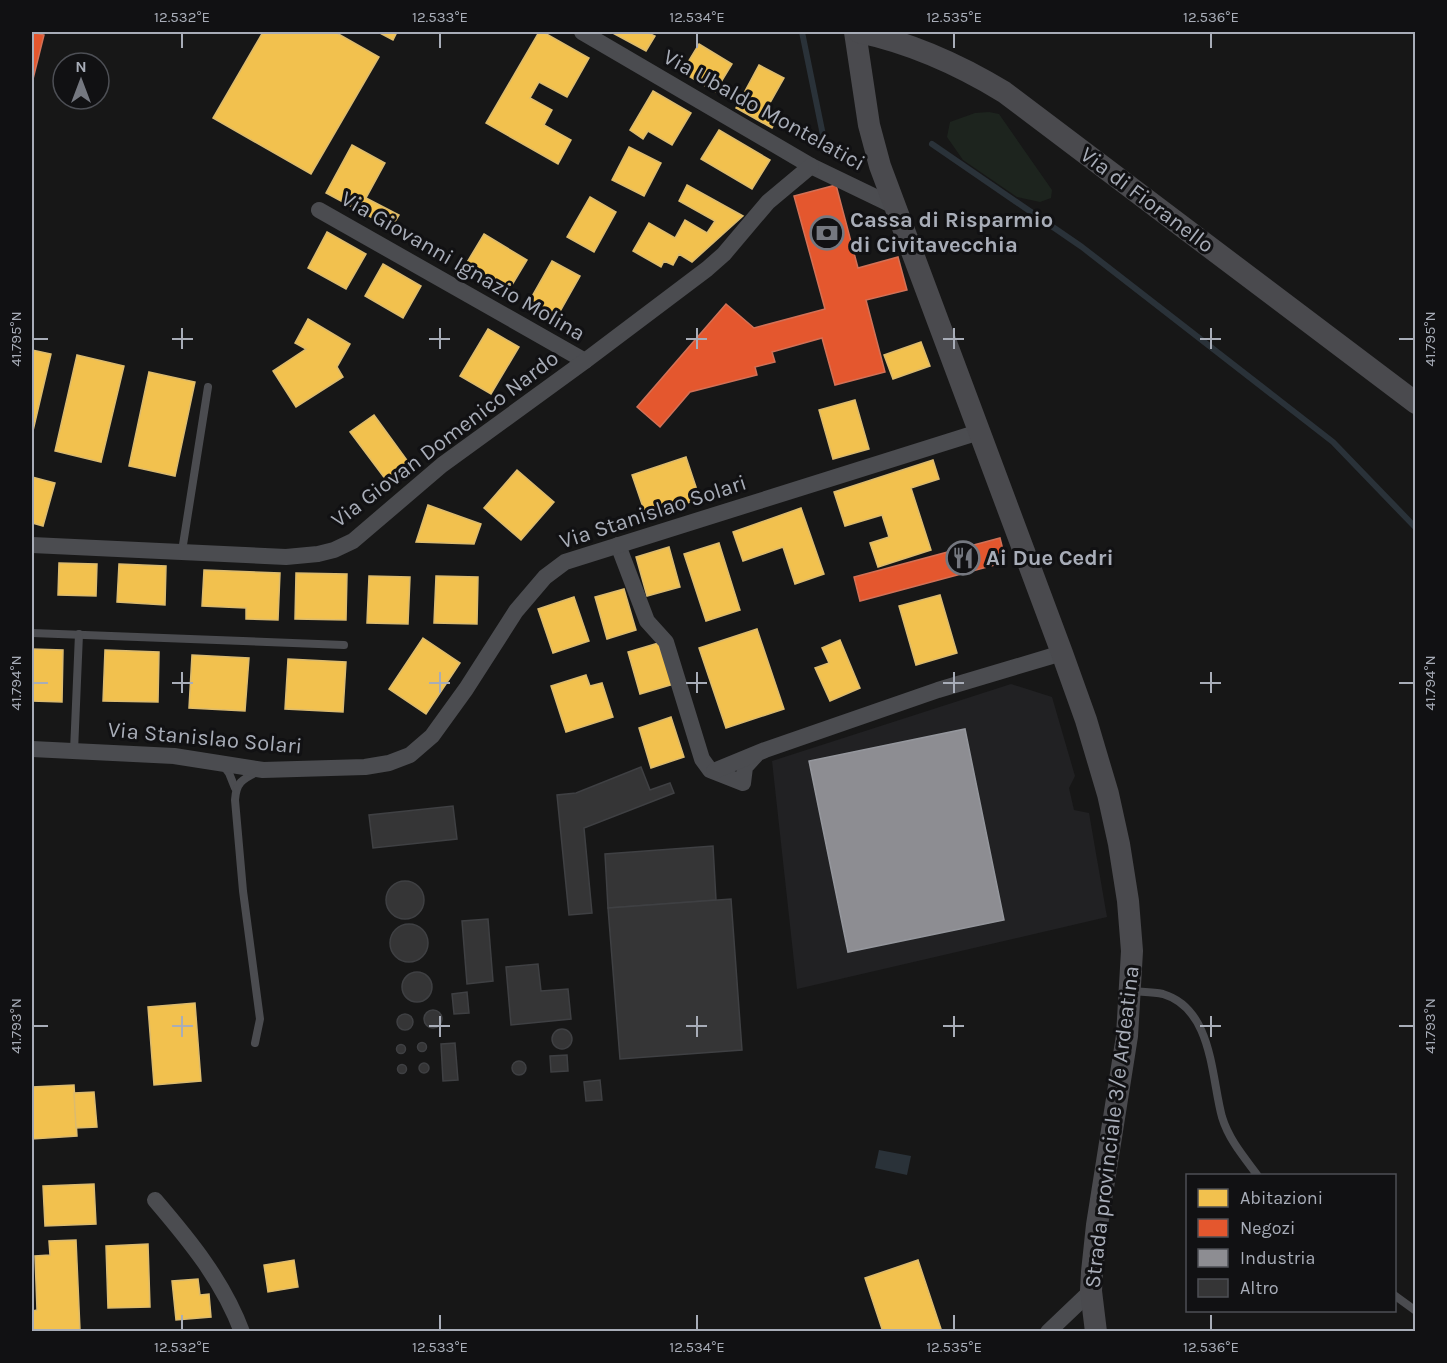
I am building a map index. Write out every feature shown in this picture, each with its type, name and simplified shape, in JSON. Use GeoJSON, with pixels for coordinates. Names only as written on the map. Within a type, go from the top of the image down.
{"type":"FeatureCollection","features":[{"type":"Feature","properties":{"kind":"main road","name":"Strada provinciale 3/e Ardeatina"},"geometry":{"type":"LineString","coordinates":[[857,32],[869,125],[880,166],[1062,653],[1095,752],[1119,844],[1128,901],[1132,951],[1127,1036],[1097,1225],[1091,1291],[1096,1332]]}},
{"type":"Feature","properties":{"kind":"main road","name":"Via di Fioranello"},"geometry":{"type":"LineString","coordinates":[[857,32],[896,41],[945,60],[973,73],[1004,92],[1416,403]]}},
{"type":"Feature","properties":{"kind":"street","name":"Via Ubaldo Montelatici"},"geometry":{"type":"LineString","coordinates":[[582,32],[811,166],[894,206]]}},
{"type":"Feature","properties":{"kind":"street","name":"Via Giovan Domenico Nardo"},"geometry":{"type":"LineString","coordinates":[[32,545],[302,556],[344,546],[362,534],[442,465],[585,361],[715,262],[768,202],[811,166]]}},
{"type":"Feature","properties":{"kind":"street","name":"Via Giovanni Ignazio Molina"},"geometry":{"type":"LineString","coordinates":[[319,210],[585,361]]}},
{"type":"Feature","properties":{"kind":"street","name":"Via Stanislao Solari"},"geometry":{"type":"LineString","coordinates":[[32,749],[174,756],[263,770],[376,766],[389,763],[410,755],[432,736],[466,689],[516,611],[545,577],[565,562],[979,432]]}},
{"type":"Feature","properties":{"kind":"street"},"geometry":{"type":"LineString","coordinates":[[618,545],[646,621],[666,642],[706,767],[743,783],[745,767],[759,753],[938,690],[1062,653]]}},
{"type":"Feature","properties":{"kind":"street"},"geometry":{"type":"LineString","coordinates":[[155,1200],[204,1259],[223,1289],[242,1332]]}},
{"type":"Feature","properties":{"kind":"street"},"geometry":{"type":"LineString","coordinates":[[1048,1332],[1091,1291]]}},
{"type":"Feature","properties":{"kind":"lane"},"geometry":{"type":"LineString","coordinates":[[182,551],[208,387]]}},
{"type":"Feature","properties":{"kind":"lane"},"geometry":{"type":"LineString","coordinates":[[32,633],[344,645]]}},
{"type":"Feature","properties":{"kind":"lane"},"geometry":{"type":"LineString","coordinates":[[74,751],[79,634]]}},
{"type":"Feature","properties":{"kind":"lane"},"geometry":{"type":"LineString","coordinates":[[223,765],[229,772],[235,788],[236,826],[260,1018],[255,1043]]}},
{"type":"Feature","properties":{"kind":"lane"},"geometry":{"type":"LineString","coordinates":[[235,788],[242,781],[263,770]]}},
{"type":"Feature","properties":{"kind":"lane"},"geometry":{"type":"LineString","coordinates":[[1130,992],[1163,994],[1175,1000],[1192,1014],[1204,1033],[1226,1127],[1233,1143],[1256,1174]]}},
{"type":"Feature","properties":{"kind":"lane"},"geometry":{"type":"LineString","coordinates":[[1396,1296],[1416,1311]]}},
{"type":"Feature","properties":{"kind":"shaded area"},"geometry":{"type":"Polygon","coordinates":[[[975,113],[999,114],[1052,190],[1051,198],[1040,202],[1017,197],[963,160],[947,137],[950,122],[975,113]]]}},
{"type":"Feature","properties":{"kind":"shaded area"},"geometry":{"type":"Polygon","coordinates":[[[1011,684],[1052,697],[1075,776],[1069,788],[1074,810],[1089,813],[1107,917],[797,989],[772,761],[1011,684]]]}},
{"type":"Feature","properties":{"kind":"shaded area"},"geometry":{"type":"Polygon","coordinates":[[[879,1150],[911,1156],[907,1175],[875,1168],[879,1150]]]}},
{"type":"Feature","properties":{"kind":"building: Abitazioni"},"geometry":{"type":"Polygon","coordinates":[[[263,32],[335,32],[379,57],[311,174],[213,118],[263,32]]]}},
{"type":"Feature","properties":{"kind":"building: Abitazioni"},"geometry":{"type":"Polygon","coordinates":[[[378,32],[397,32],[393,40],[378,32]]]}},
{"type":"Feature","properties":{"kind":"building: Abitazioni"},"geometry":{"type":"Polygon","coordinates":[[[539,32],[543,32],[589,58],[567,97],[539,82],[530,98],[552,110],[544,125],[571,140],[558,164],[486,123],[539,32]]]}},
{"type":"Feature","properties":{"kind":"building: Abitazioni"},"geometry":{"type":"Polygon","coordinates":[[[611,32],[646,32],[655,36],[646,51],[611,32]]]}},
{"type":"Feature","properties":{"kind":"building: Abitazioni"},"geometry":{"type":"Polygon","coordinates":[[[699,44],[732,64],[715,92],[682,72],[699,44]]]}},
{"type":"Feature","properties":{"kind":"building: Abitazioni"},"geometry":{"type":"Polygon","coordinates":[[[759,65],[784,78],[766,110],[778,117],[772,128],[736,108],[759,65]]]}},
{"type":"Feature","properties":{"kind":"building: Abitazioni"},"geometry":{"type":"Polygon","coordinates":[[[653,91],[691,113],[672,145],[648,131],[643,139],[630,130],[653,91]]]}},
{"type":"Feature","properties":{"kind":"building: Abitazioni"},"geometry":{"type":"Polygon","coordinates":[[[719,130],[770,160],[752,189],[701,159],[719,130]]]}},
{"type":"Feature","properties":{"kind":"building: Abitazioni"},"geometry":{"type":"Polygon","coordinates":[[[352,145],[385,163],[366,198],[399,215],[391,228],[326,193],[352,145]]]}},
{"type":"Feature","properties":{"kind":"building: Abitazioni"},"geometry":{"type":"Polygon","coordinates":[[[629,147],[661,163],[644,196],[612,180],[629,147]]]}},
{"type":"Feature","properties":{"kind":"building: Abitazioni"},"geometry":{"type":"Polygon","coordinates":[[[687,185],[743,216],[692,262],[679,254],[673,265],[664,261],[661,267],[633,251],[649,223],[675,238],[685,220],[707,233],[715,221],[679,201],[687,185]]]}},
{"type":"Feature","properties":{"kind":"building: Abitazioni"},"geometry":{"type":"Polygon","coordinates":[[[590,197],[616,212],[594,252],[567,237],[590,197]]]}},
{"type":"Feature","properties":{"kind":"building: Abitazioni"},"geometry":{"type":"Polygon","coordinates":[[[327,232],[366,254],[346,289],[308,268],[327,232]]]}},
{"type":"Feature","properties":{"kind":"building: Abitazioni"},"geometry":{"type":"Polygon","coordinates":[[[484,234],[527,260],[509,290],[466,264],[484,234]]]}},
{"type":"Feature","properties":{"kind":"building: Abitazioni"},"geometry":{"type":"Polygon","coordinates":[[[552,261],[580,276],[558,315],[530,300],[552,261]]]}},
{"type":"Feature","properties":{"kind":"building: Abitazioni"},"geometry":{"type":"Polygon","coordinates":[[[383,264],[421,286],[403,318],[365,296],[383,264]]]}},
{"type":"Feature","properties":{"kind":"building: Abitazioni"},"geometry":{"type":"Polygon","coordinates":[[[308,319],[350,344],[337,367],[343,377],[296,407],[273,371],[306,349],[295,343],[308,319]]]}},
{"type":"Feature","properties":{"kind":"building: Abitazioni"},"geometry":{"type":"Polygon","coordinates":[[[488,329],[519,347],[491,394],[460,376],[488,329]]]}},
{"type":"Feature","properties":{"kind":"building: Abitazioni"},"geometry":{"type":"Polygon","coordinates":[[[921,342],[930,366],[893,379],[884,355],[921,342]]]}},
{"type":"Feature","properties":{"kind":"building: Abitazioni"},"geometry":{"type":"Polygon","coordinates":[[[32,350],[51,354],[32,435],[32,350]]]}},
{"type":"Feature","properties":{"kind":"building: Abitazioni"},"geometry":{"type":"Polygon","coordinates":[[[77,355],[124,366],[101,462],[55,451],[77,355]]]}},
{"type":"Feature","properties":{"kind":"building: Abitazioni"},"geometry":{"type":"Polygon","coordinates":[[[149,372],[195,382],[175,476],[129,466],[149,372]]]}},
{"type":"Feature","properties":{"kind":"building: Abitazioni"},"geometry":{"type":"Polygon","coordinates":[[[855,400],[869,449],[833,459],[819,410],[855,400]]]}},
{"type":"Feature","properties":{"kind":"building: Abitazioni"},"geometry":{"type":"Polygon","coordinates":[[[374,415],[409,463],[386,480],[350,432],[374,415]]]}},
{"type":"Feature","properties":{"kind":"building: Abitazioni"},"geometry":{"type":"Polygon","coordinates":[[[686,457],[700,499],[646,516],[632,475],[686,457]]]}},
{"type":"Feature","properties":{"kind":"building: Abitazioni"},"geometry":{"type":"Polygon","coordinates":[[[933,460],[939,479],[911,488],[931,550],[878,567],[870,543],[889,537],[882,515],[845,526],[834,492],[933,460]]]}},
{"type":"Feature","properties":{"kind":"building: Abitazioni"},"geometry":{"type":"Polygon","coordinates":[[[517,470],[554,502],[521,540],[484,508],[517,470]]]}},
{"type":"Feature","properties":{"kind":"building: Abitazioni"},"geometry":{"type":"Polygon","coordinates":[[[32,477],[55,483],[43,526],[32,523],[32,477]]]}},
{"type":"Feature","properties":{"kind":"building: Abitazioni"},"geometry":{"type":"Polygon","coordinates":[[[428,505],[481,524],[474,544],[416,542],[428,505]]]}},
{"type":"Feature","properties":{"kind":"building: Abitazioni"},"geometry":{"type":"Polygon","coordinates":[[[801,508],[824,574],[795,584],[783,547],[743,561],[733,532],[801,508]]]}},
{"type":"Feature","properties":{"kind":"building: Abitazioni"},"geometry":{"type":"Polygon","coordinates":[[[719,543],[740,610],[706,621],[684,554],[719,543]]]}},
{"type":"Feature","properties":{"kind":"building: Abitazioni"},"geometry":{"type":"Polygon","coordinates":[[[669,547],[680,587],[647,596],[636,557],[669,547]]]}},
{"type":"Feature","properties":{"kind":"building: Abitazioni"},"geometry":{"type":"Polygon","coordinates":[[[59,563],[97,564],[96,596],[58,595],[59,563]]]}},
{"type":"Feature","properties":{"kind":"building: Abitazioni"},"geometry":{"type":"Polygon","coordinates":[[[119,564],[166,566],[165,605],[117,602],[119,564]]]}},
{"type":"Feature","properties":{"kind":"building: Abitazioni"},"geometry":{"type":"Polygon","coordinates":[[[204,570],[280,573],[278,620],[246,619],[246,608],[202,606],[204,570]]]}},
{"type":"Feature","properties":{"kind":"building: Abitazioni"},"geometry":{"type":"Polygon","coordinates":[[[296,573],[347,574],[346,620],[295,619],[296,573]]]}},
{"type":"Feature","properties":{"kind":"building: Abitazioni"},"geometry":{"type":"Polygon","coordinates":[[[369,576],[410,577],[408,624],[367,623],[369,576]]]}},
{"type":"Feature","properties":{"kind":"building: Abitazioni"},"geometry":{"type":"Polygon","coordinates":[[[436,576],[478,577],[477,624],[434,623],[436,576]]]}},
{"type":"Feature","properties":{"kind":"building: Abitazioni"},"geometry":{"type":"Polygon","coordinates":[[[624,589],[636,630],[607,639],[595,597],[624,589]]]}},
{"type":"Feature","properties":{"kind":"building: Abitazioni"},"geometry":{"type":"Polygon","coordinates":[[[940,595],[957,653],[916,665],[899,606],[940,595]]]}},
{"type":"Feature","properties":{"kind":"building: Abitazioni"},"geometry":{"type":"Polygon","coordinates":[[[574,597],[589,641],[553,653],[538,609],[574,597]]]}},
{"type":"Feature","properties":{"kind":"building: Abitazioni"},"geometry":{"type":"Polygon","coordinates":[[[757,629],[784,709],[726,728],[699,648],[757,629]]]}},
{"type":"Feature","properties":{"kind":"building: Abitazioni"},"geometry":{"type":"Polygon","coordinates":[[[423,638],[460,663],[426,714],[389,689],[423,638]]]}},
{"type":"Feature","properties":{"kind":"building: Abitazioni"},"geometry":{"type":"Polygon","coordinates":[[[840,640],[860,688],[830,701],[815,668],[829,663],[822,648],[840,640]]]}},
{"type":"Feature","properties":{"kind":"building: Abitazioni"},"geometry":{"type":"Polygon","coordinates":[[[662,642],[674,684],[640,694],[628,652],[662,642]]]}},
{"type":"Feature","properties":{"kind":"building: Abitazioni"},"geometry":{"type":"Polygon","coordinates":[[[32,649],[63,650],[62,702],[32,701],[32,649]]]}},
{"type":"Feature","properties":{"kind":"building: Abitazioni"},"geometry":{"type":"Polygon","coordinates":[[[105,650],[159,652],[158,702],[103,701],[105,650]]]}},
{"type":"Feature","properties":{"kind":"building: Abitazioni"},"geometry":{"type":"Polygon","coordinates":[[[192,655],[249,658],[245,711],[189,708],[192,655]]]}},
{"type":"Feature","properties":{"kind":"building: Abitazioni"},"geometry":{"type":"Polygon","coordinates":[[[288,659],[346,662],[343,712],[285,709],[288,659]]]}},
{"type":"Feature","properties":{"kind":"building: Abitazioni"},"geometry":{"type":"Polygon","coordinates":[[[586,675],[590,686],[602,683],[613,717],[566,732],[551,686],[586,675]]]}},
{"type":"Feature","properties":{"kind":"building: Abitazioni"},"geometry":{"type":"Polygon","coordinates":[[[671,717],[684,757],[651,768],[639,728],[671,717]]]}},
{"type":"Feature","properties":{"kind":"building: Abitazioni"},"geometry":{"type":"Polygon","coordinates":[[[195,1003],[201,1081],[154,1085],[148,1007],[195,1003]]]}},
{"type":"Feature","properties":{"kind":"building: Abitazioni"},"geometry":{"type":"Polygon","coordinates":[[[74,1085],[77,1136],[32,1139],[32,1087],[74,1085]]]}},
{"type":"Feature","properties":{"kind":"building: Abitazioni"},"geometry":{"type":"Polygon","coordinates":[[[94,1092],[97,1127],[76,1128],[74,1093],[94,1092]]]}},
{"type":"Feature","properties":{"kind":"building: Abitazioni"},"geometry":{"type":"Polygon","coordinates":[[[94,1184],[96,1224],[45,1226],[43,1186],[94,1184]]]}},
{"type":"Feature","properties":{"kind":"building: Abitazioni"},"geometry":{"type":"Polygon","coordinates":[[[76,1240],[80,1330],[32,1332],[32,1311],[37,1310],[35,1256],[50,1255],[49,1241],[76,1240]]]}},
{"type":"Feature","properties":{"kind":"building: Abitazioni"},"geometry":{"type":"Polygon","coordinates":[[[148,1244],[150,1307],[108,1308],[106,1246],[148,1244]]]}},
{"type":"Feature","properties":{"kind":"building: Abitazioni"},"geometry":{"type":"Polygon","coordinates":[[[294,1260],[298,1287],[268,1292],[264,1265],[294,1260]]]}},
{"type":"Feature","properties":{"kind":"building: Abitazioni"},"geometry":{"type":"Polygon","coordinates":[[[918,1260],[942,1332],[883,1332],[865,1278],[918,1260]]]}},
{"type":"Feature","properties":{"kind":"building: Abitazioni"},"geometry":{"type":"Polygon","coordinates":[[[198,1279],[200,1295],[209,1294],[211,1317],[176,1320],[172,1281],[198,1279]]]}},
{"type":"Feature","properties":{"kind":"building: Negozi"},"geometry":{"type":"Polygon","coordinates":[[[32,32],[44,35],[32,83],[32,32]]]}},
{"type":"Feature","properties":{"kind":"building: Negozi"},"geometry":{"type":"Polygon","coordinates":[[[836,185],[858,268],[898,257],[907,290],[866,300],[885,372],[835,385],[822,338],[772,352],[775,362],[755,367],[757,375],[690,392],[660,427],[637,407],[726,304],[754,328],[825,309],[794,196],[836,185]]]}},
{"type":"Feature","properties":{"kind":"building: Negozi"},"geometry":{"type":"Polygon","coordinates":[[[1000,538],[1006,562],[860,601],[854,577],[1000,538]]]}},
{"type":"Feature","properties":{"kind":"building: Industria"},"geometry":{"type":"Polygon","coordinates":[[[965,729],[1004,920],[848,952],[809,761],[965,729]]]}},
{"type":"Feature","properties":{"kind":"building: Altro"},"geometry":{"type":"Polygon","coordinates":[[[641,767],[650,790],[670,783],[674,793],[584,828],[592,913],[569,915],[557,795],[576,793],[641,767]]]}},
{"type":"Feature","properties":{"kind":"building: Altro"},"geometry":{"type":"Polygon","coordinates":[[[453,806],[457,839],[373,848],[369,815],[453,806]]]}},
{"type":"Feature","properties":{"kind":"building: Altro"},"geometry":{"type":"Polygon","coordinates":[[[713,846],[716,900],[608,908],[605,854],[713,846]]]}},
{"type":"Feature","properties":{"kind":"building: Altro"},"geometry":{"type":"Polygon","coordinates":[[[405,881],[419,886],[424,900],[419,914],[405,919],[391,914],[386,900],[391,886],[405,881]]]}},
{"type":"Feature","properties":{"kind":"building: Altro"},"geometry":{"type":"Polygon","coordinates":[[[731,899],[742,1050],[620,1059],[608,908],[731,899]]]}},
{"type":"Feature","properties":{"kind":"building: Altro"},"geometry":{"type":"Polygon","coordinates":[[[488,919],[493,981],[467,984],[462,921],[488,919]]]}},
{"type":"Feature","properties":{"kind":"building: Altro"},"geometry":{"type":"Polygon","coordinates":[[[409,924],[423,929],[428,943],[423,957],[409,962],[395,957],[390,943],[395,929],[409,924]]]}},
{"type":"Feature","properties":{"kind":"building: Altro"},"geometry":{"type":"Polygon","coordinates":[[[538,964],[541,991],[568,989],[571,1019],[511,1025],[506,967],[538,964]]]}},
{"type":"Feature","properties":{"kind":"building: Altro"},"geometry":{"type":"Polygon","coordinates":[[[417,972],[428,976],[432,987],[428,998],[417,1002],[406,998],[402,987],[406,976],[417,972]]]}},
{"type":"Feature","properties":{"kind":"building: Altro"},"geometry":{"type":"Polygon","coordinates":[[[467,992],[469,1013],[454,1014],[452,994],[467,992]]]}},
{"type":"Feature","properties":{"kind":"building: Altro"},"geometry":{"type":"Polygon","coordinates":[[[429,1010],[437,1010],[442,1015],[440,1026],[429,1028],[424,1023],[424,1015],[429,1010]]]}},
{"type":"Feature","properties":{"kind":"building: Altro"},"geometry":{"type":"Polygon","coordinates":[[[402,1014],[408,1014],[413,1022],[411,1028],[402,1030],[397,1025],[397,1019],[402,1014]]]}},
{"type":"Feature","properties":{"kind":"building: Altro"},"geometry":{"type":"Polygon","coordinates":[[[562,1029],[569,1032],[572,1039],[569,1046],[562,1049],[555,1046],[552,1039],[555,1032],[562,1029]]]}},
{"type":"Feature","properties":{"kind":"building: Altro"},"geometry":{"type":"Polygon","coordinates":[[[422,1042],[427,1047],[422,1052],[417,1047],[422,1042]]]}},
{"type":"Feature","properties":{"kind":"building: Altro"},"geometry":{"type":"Polygon","coordinates":[[[455,1043],[458,1080],[443,1081],[441,1044],[455,1043]]]}},
{"type":"Feature","properties":{"kind":"building: Altro"},"geometry":{"type":"Polygon","coordinates":[[[401,1045],[405,1049],[401,1053],[397,1049],[401,1045]]]}},
{"type":"Feature","properties":{"kind":"building: Altro"},"geometry":{"type":"Polygon","coordinates":[[[567,1055],[568,1071],[551,1072],[550,1056],[567,1055]]]}},
{"type":"Feature","properties":{"kind":"building: Altro"},"geometry":{"type":"Polygon","coordinates":[[[516,1061],[522,1061],[526,1068],[522,1075],[516,1075],[512,1071],[512,1065],[516,1061]]]}},
{"type":"Feature","properties":{"kind":"building: Altro"},"geometry":{"type":"Polygon","coordinates":[[[424,1063],[428,1064],[428,1072],[424,1073],[420,1072],[419,1068],[420,1064],[424,1063]]]}},
{"type":"Feature","properties":{"kind":"building: Altro"},"geometry":{"type":"Polygon","coordinates":[[[402,1064],[407,1069],[402,1074],[397,1069],[402,1064]]]}},
{"type":"Feature","properties":{"kind":"building: Altro"},"geometry":{"type":"Polygon","coordinates":[[[600,1080],[602,1100],[586,1101],[584,1082],[600,1080]]]}},
{"type":"Feature","properties":{"kind":"waterway"},"geometry":{"type":"LineString","coordinates":[[802,32],[825,145]]}},
{"type":"Feature","properties":{"kind":"waterway"},"geometry":{"type":"LineString","coordinates":[[932,144],[1082,247],[1333,442],[1416,528]]}},
{"type":"Feature","properties":{"kind":"place","name":"Cassa di Risparmio di Civitavecchia"},"geometry":{"type":"Point","coordinates":[827,233]}},
{"type":"Feature","properties":{"kind":"place","name":"Ai Due Cedri"},"geometry":{"type":"Point","coordinates":[963,558]}}]}
